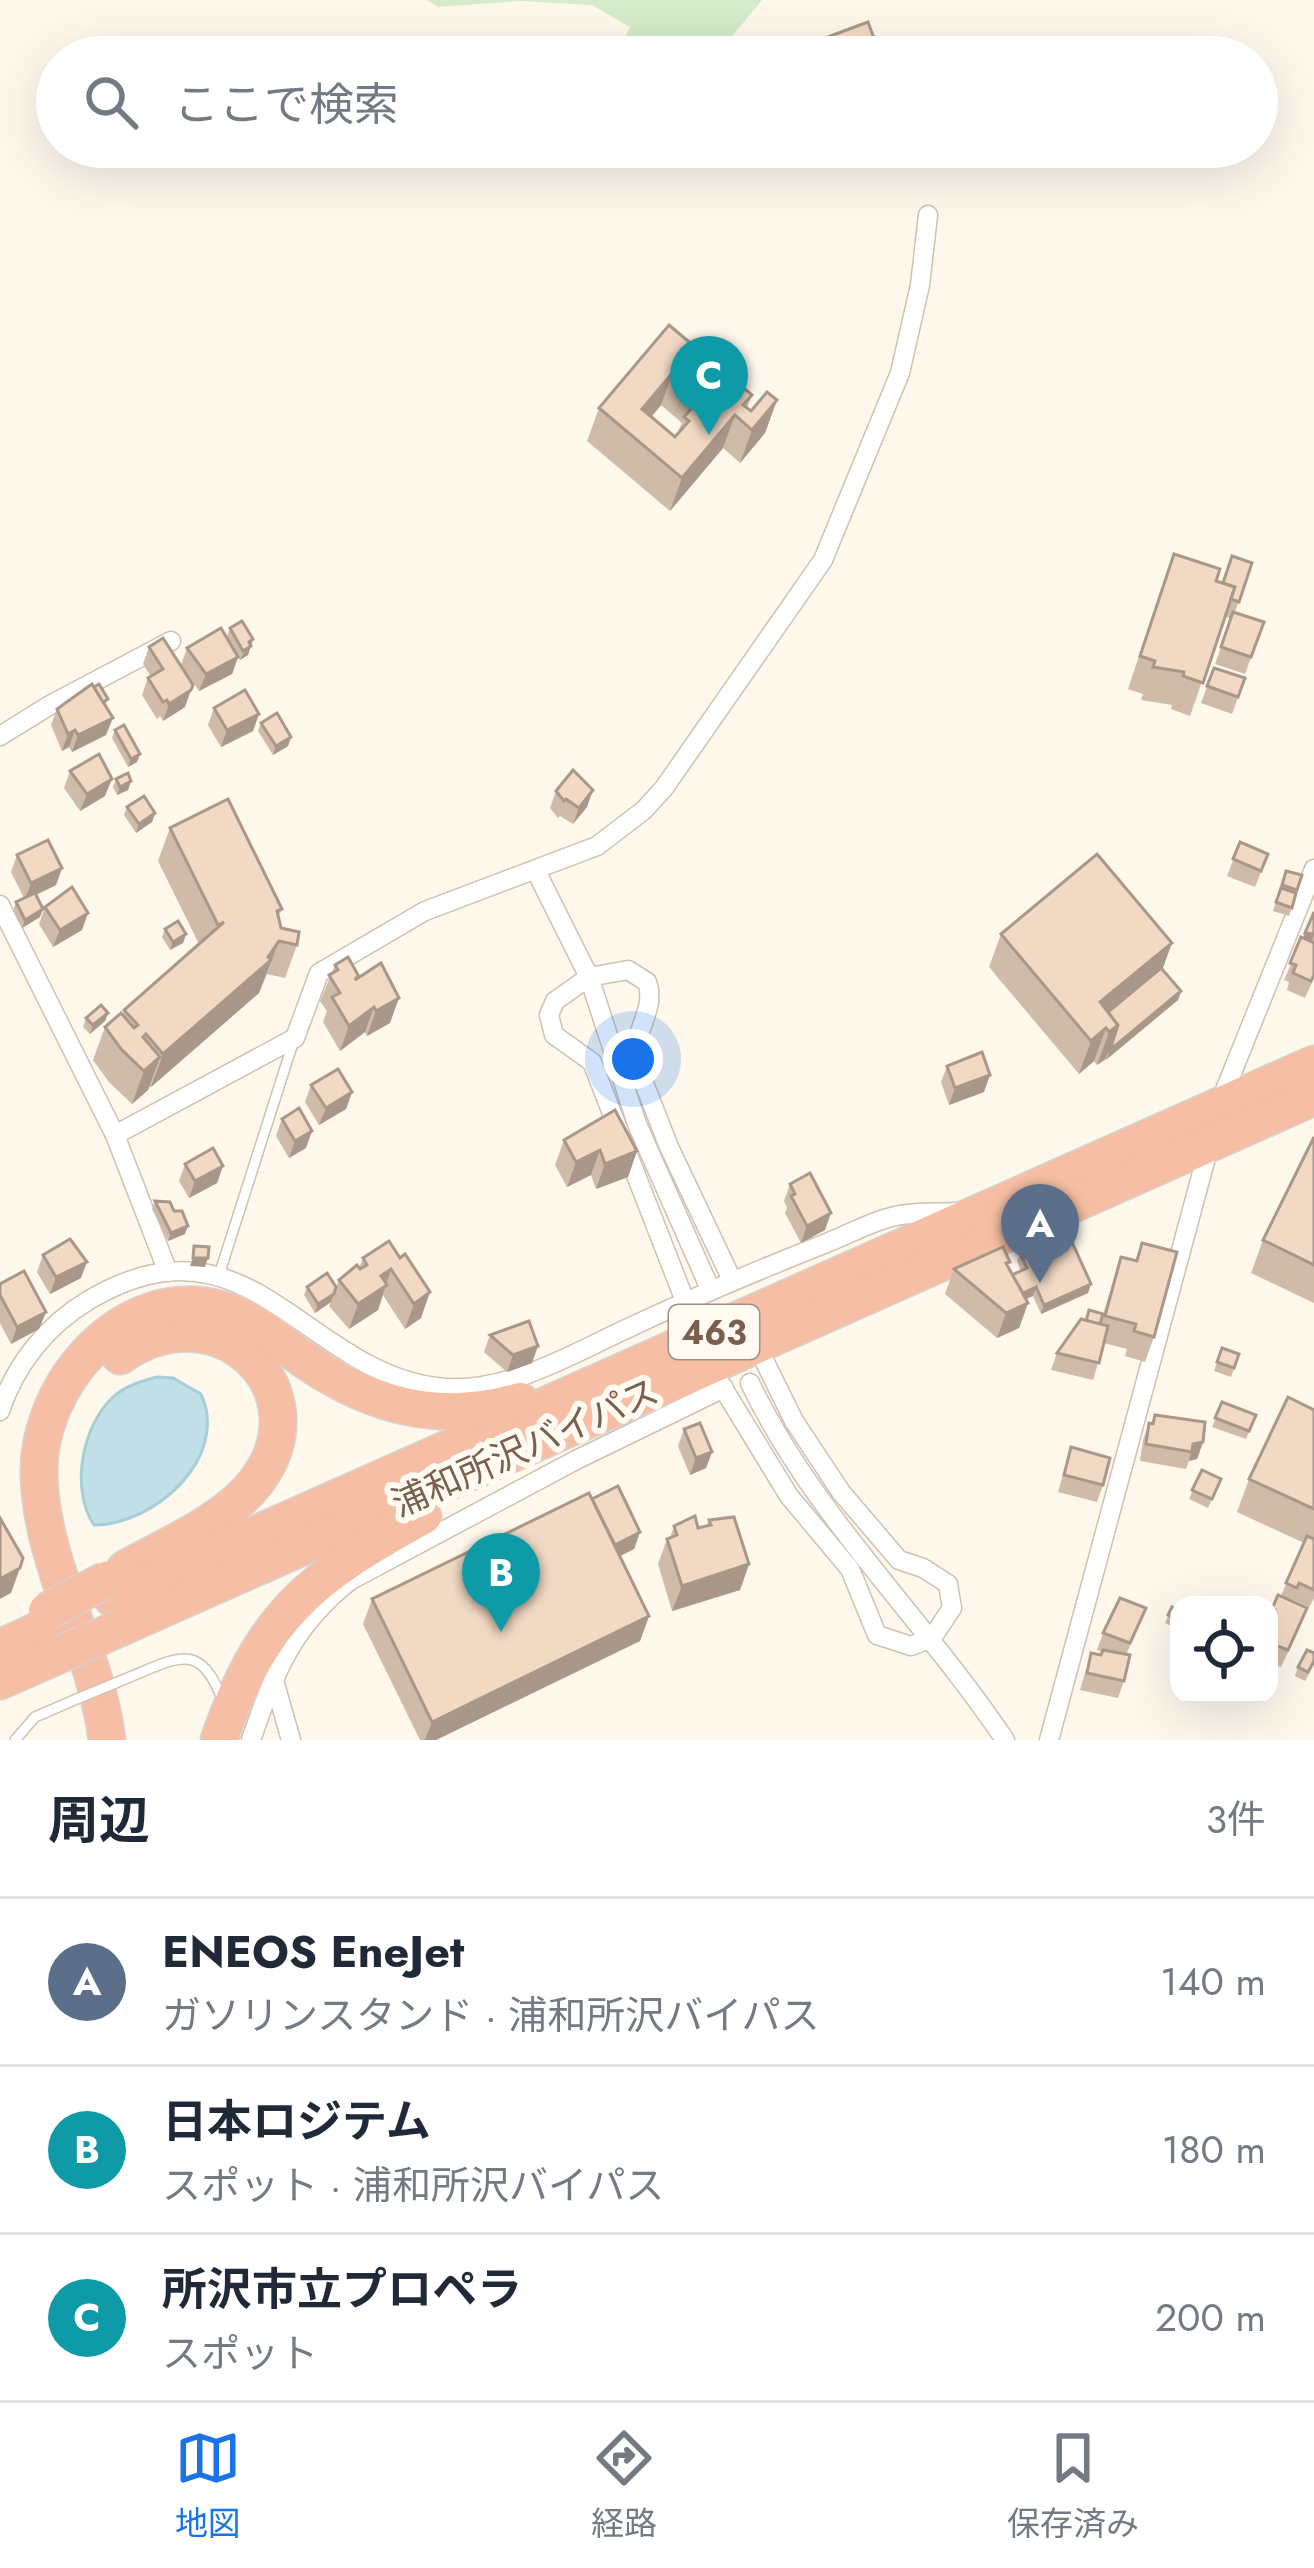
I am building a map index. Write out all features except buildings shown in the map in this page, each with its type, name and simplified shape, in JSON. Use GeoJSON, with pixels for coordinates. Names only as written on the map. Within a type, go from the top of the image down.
{"type":"FeatureCollection","features":[{"type":"Feature","properties":{"kind":"highway","name":"浦和所沢バイパス"},"geometry":{"type":"LineString","coordinates":[[113,1602],[708,1376],[756,1344],[1214,1126],[1314,1064]]}},
{"type":"Feature","properties":{"kind":"highway","name":"浦和所沢バイパス"},"geometry":{"type":"LineString","coordinates":[[0,1648],[53,1630],[990,1210],[1214,1126],[1314,1097]]}},
{"type":"Feature","properties":{"kind":"highway"},"geometry":{"type":"LineString","coordinates":[[107,1740],[93,1676],[44,1523],[38,1472],[45,1425],[64,1381],[112,1332],[181,1306],[223,1310],[244,1318],[331,1377],[375,1400],[424,1412],[464,1412],[531,1398],[835,1279]]}},
{"type":"Feature","properties":{"kind":"highway"},"geometry":{"type":"LineString","coordinates":[[113,1602],[241,1498],[267,1464],[276,1425],[269,1386],[247,1353],[229,1341],[190,1331],[168,1334],[127,1352],[110,1364],[82,1398],[65,1442],[62,1466],[67,1517],[121,1692],[130,1740]]}},
{"type":"Feature","properties":{"kind":"highway"},"geometry":{"type":"LineString","coordinates":[[233,1731],[265,1638],[328,1571],[432,1510],[708,1376]]}},
{"type":"Feature","properties":{"kind":"highway","name":"浦和所沢バイパス"},"geometry":{"type":"LineString","coordinates":[[0,1681],[53,1630]]}},
{"type":"Feature","properties":{"kind":"highway"},"geometry":{"type":"LineString","coordinates":[[0,1636],[53,1630]]}},
{"type":"Feature","properties":{"kind":"street"},"geometry":{"type":"LineString","coordinates":[[116,1135],[295,1038],[319,974],[424,911],[597,846],[664,788],[823,560],[900,373],[920,284],[928,215]]}},
{"type":"Feature","properties":{"kind":"street"},"geometry":{"type":"LineString","coordinates":[[0,736],[172,641]]}},
{"type":"Feature","properties":{"kind":"street"},"geometry":{"type":"LineString","coordinates":[[1049,1740],[1214,1126],[1314,869]]}},
{"type":"Feature","properties":{"kind":"street"},"geometry":{"type":"LineString","coordinates":[[536,871],[589,977],[637,1124],[707,1282]]}},
{"type":"Feature","properties":{"kind":"street"},"geometry":{"type":"LineString","coordinates":[[0,904],[116,1135],[168,1272]]}},
{"type":"Feature","properties":{"kind":"street"},"geometry":{"type":"LineString","coordinates":[[685,1301],[592,1062],[554,1035],[550,1025],[555,1001],[589,977],[628,970],[647,982],[650,1004],[634,1045],[635,1060],[669,1147],[732,1280]]}},
{"type":"Feature","properties":{"kind":"street"},"geometry":{"type":"LineString","coordinates":[[0,1411],[19,1369],[66,1316],[104,1291],[168,1272],[219,1274],[276,1302],[389,1375],[447,1388],[479,1387],[514,1379],[732,1280],[898,1215],[990,1210]]}},
{"type":"Feature","properties":{"kind":"street"},"geometry":{"type":"LineString","coordinates":[[233,1731],[273,1678],[297,1631],[328,1597],[362,1572],[575,1460],[708,1376],[789,1496],[850,1569],[877,1635],[911,1646],[932,1638],[952,1608],[948,1584],[899,1560],[855,1509],[794,1420],[756,1344]]}},
{"type":"Feature","properties":{"kind":"street"},"geometry":{"type":"LineString","coordinates":[[751,1383],[805,1480],[932,1638],[1005,1740]]}},
{"type":"Feature","properties":{"kind":"street"},"geometry":{"type":"LineString","coordinates":[[273,1678],[291,1740]]}},
{"type":"Feature","properties":{"kind":"lane"},"geometry":{"type":"LineString","coordinates":[[219,1274],[295,1038]]}},
{"type":"Feature","properties":{"kind":"lane"},"geometry":{"type":"LineString","coordinates":[[15,1740],[35,1717],[176,1658],[198,1661],[212,1672],[233,1731]]}},
{"type":"Feature","properties":{"kind":"green space"},"geometry":{"type":"Polygon","coordinates":[[[427,0],[762,0],[732,36],[626,36],[630,27],[592,5],[521,1],[438,7],[427,0]]]}},
{"type":"Feature","properties":{"kind":"water"},"geometry":{"type":"Polygon","coordinates":[[[157,1377],[173,1378],[201,1394],[207,1418],[196,1463],[181,1483],[141,1513],[94,1525],[82,1494],[81,1476],[94,1424],[118,1393],[157,1377]]]}},
{"type":"Feature","properties":{"kind":"place","name":"所沢市立プロペラ"},"geometry":{"type":"Point","coordinates":[709,435]}},
{"type":"Feature","properties":{"kind":"place","name":"ENEOS EneJet"},"geometry":{"type":"Point","coordinates":[1040,1283]}},
{"type":"Feature","properties":{"kind":"place","name":"日本ロジテム"},"geometry":{"type":"Point","coordinates":[501,1632]}}]}
